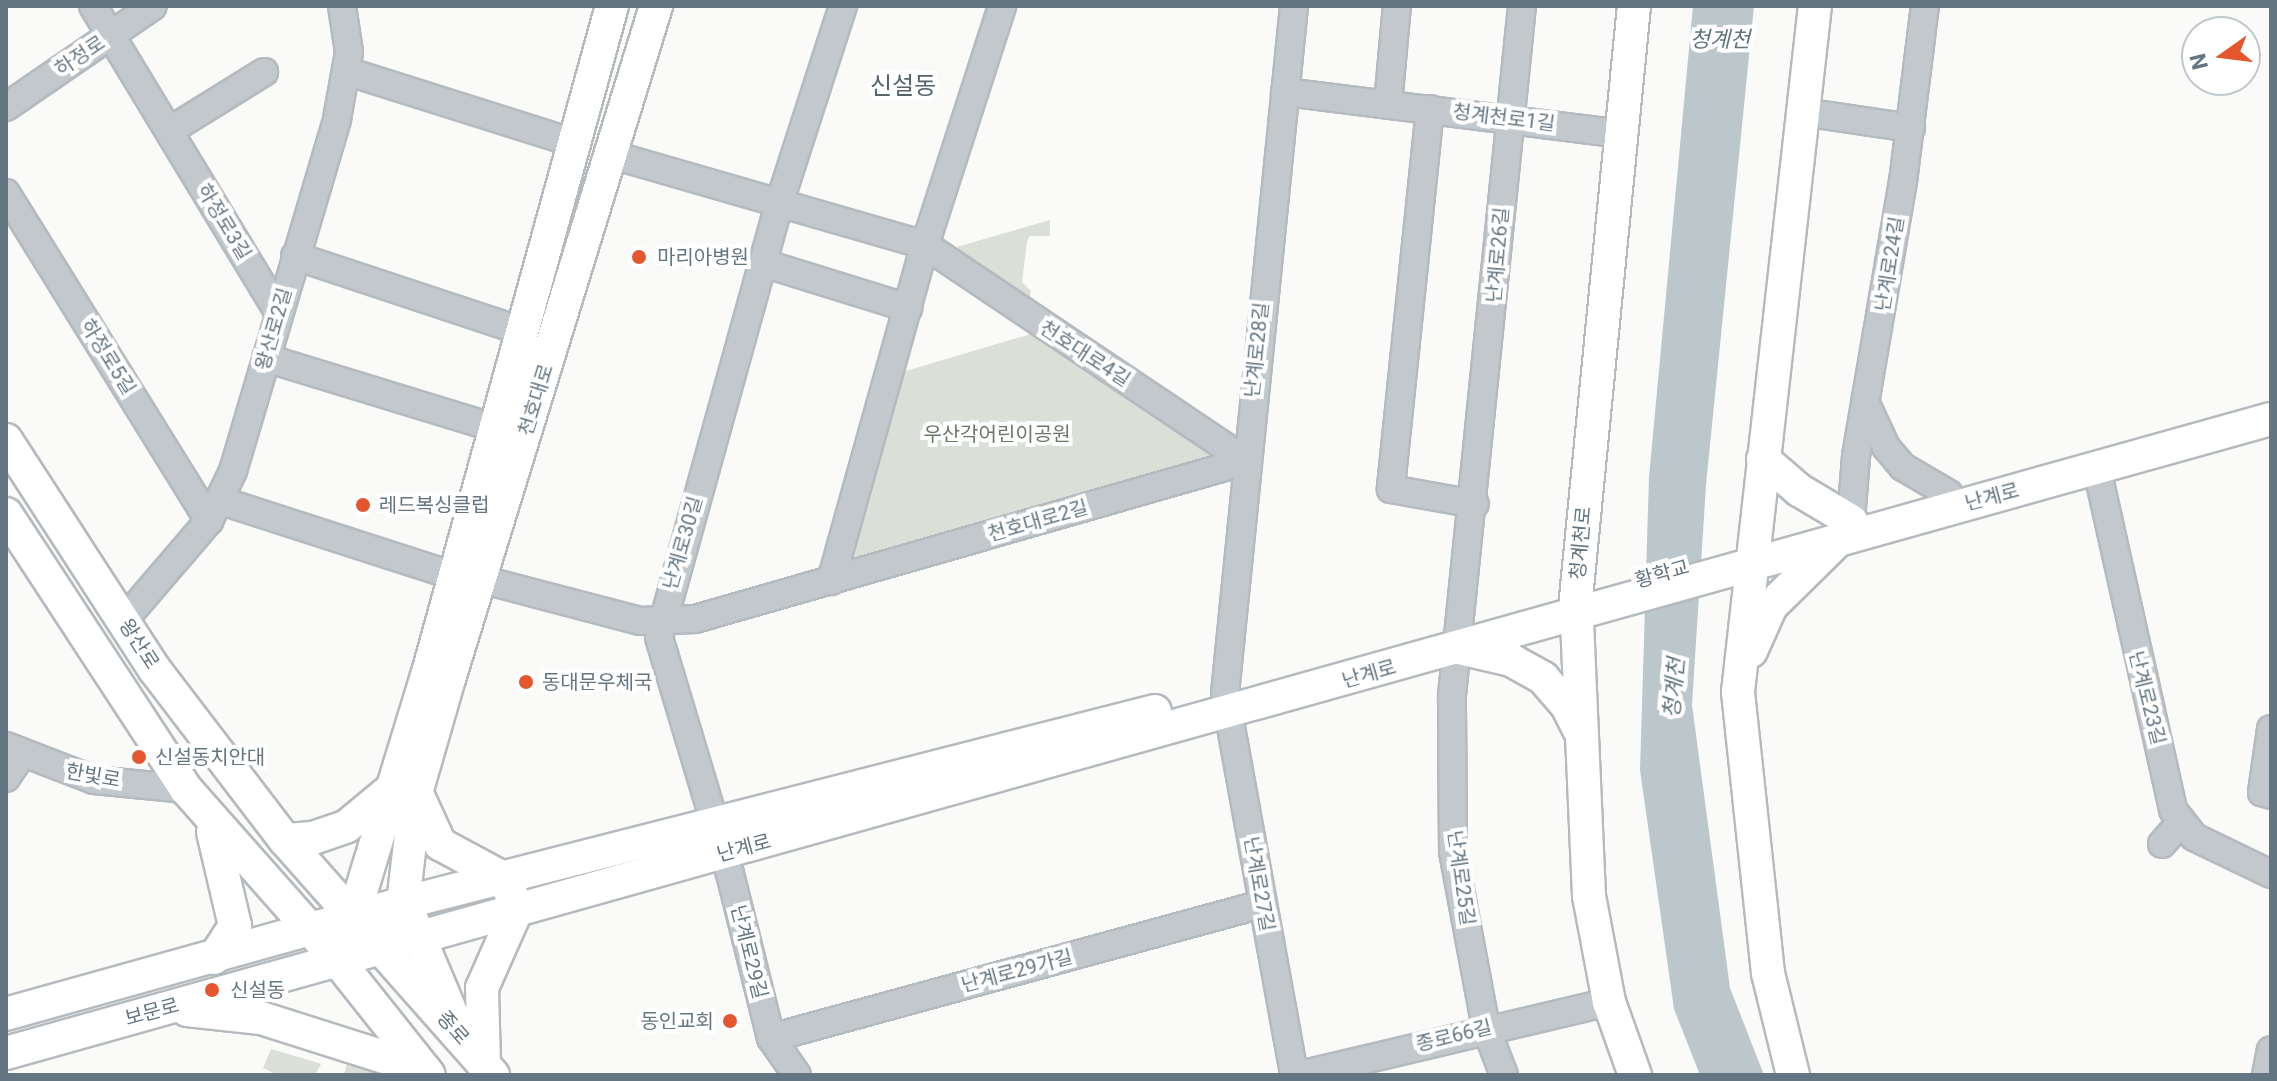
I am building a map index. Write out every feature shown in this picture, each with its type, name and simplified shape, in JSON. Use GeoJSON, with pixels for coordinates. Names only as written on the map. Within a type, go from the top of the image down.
{"type":"FeatureCollection","features":[{"type":"Feature","properties":{"kind":"main road","name":"천호대로"},"geometry":{"type":"LineString","coordinates":[[467,578],[495,428],[612,6]]}},
{"type":"Feature","properties":{"kind":"main road","name":"천호대로"},"geometry":{"type":"LineString","coordinates":[[405,790],[467,578],[613,155],[656,6]]}},
{"type":"Feature","properties":{"kind":"main road","name":"청계천로"},"geometry":{"type":"LineString","coordinates":[[1634,6],[1621,134],[1585,605],[1581,733],[1589,896],[1609,1002],[1635,1075]]}},
{"type":"Feature","properties":{"kind":"main road"},"geometry":{"type":"LineString","coordinates":[[1793,1075],[1768,973],[1739,680],[1757,554],[1763,459],[1815,6]]}},
{"type":"Feature","properties":{"kind":"main road","name":"난계로"},"geometry":{"type":"LineString","coordinates":[[1846,530],[1949,494],[2271,404]]}},
{"type":"Feature","properties":{"kind":"main road","name":"난계로"},"geometry":{"type":"LineString","coordinates":[[1757,554],[2097,469],[2271,419]]}},
{"type":"Feature","properties":{"kind":"main road","name":"왕산로"},"geometry":{"type":"LineString","coordinates":[[6,440],[155,670],[285,840],[353,918]]}},
{"type":"Feature","properties":{"kind":"main road"},"geometry":{"type":"LineString","coordinates":[[1739,680],[1771,606],[1846,530],[1763,459]]}},
{"type":"Feature","properties":{"kind":"main road","name":"왕산로"},"geometry":{"type":"LineString","coordinates":[[6,514],[210,821],[339,962],[427,1073]]}},
{"type":"Feature","properties":{"kind":"main road","name":"황학교"},"geometry":{"type":"LineString","coordinates":[[1585,605],[1757,554]]}},
{"type":"Feature","properties":{"kind":"main road","name":"난계로"},"geometry":{"type":"LineString","coordinates":[[353,918],[455,891],[511,894],[724,853],[1226,704],[1585,605]]}},
{"type":"Feature","properties":{"kind":"main road"},"geometry":{"type":"LineString","coordinates":[[1460,639],[1511,660],[1543,678],[1566,704],[1581,733]]}},
{"type":"Feature","properties":{"kind":"main road","name":"난계로"},"geometry":{"type":"LineString","coordinates":[[383,949],[465,924],[511,894],[714,823],[1226,704]]}},
{"type":"Feature","properties":{"kind":"main road"},"geometry":{"type":"LineString","coordinates":[[285,840],[313,838],[347,826],[405,790]]}},
{"type":"Feature","properties":{"kind":"main road"},"geometry":{"type":"LineString","coordinates":[[405,790],[440,844],[511,894],[482,988],[488,1070]]}},
{"type":"Feature","properties":{"kind":"main road"},"geometry":{"type":"LineString","coordinates":[[383,949],[403,903],[405,790]]}},
{"type":"Feature","properties":{"kind":"main road"},"geometry":{"type":"LineString","coordinates":[[339,962],[353,918],[405,790]]}},
{"type":"Feature","properties":{"kind":"main road"},"geometry":{"type":"LineString","coordinates":[[210,821],[235,926],[214,958],[221,993]]}},
{"type":"Feature","properties":{"kind":"main road"},"geometry":{"type":"LineString","coordinates":[[403,903],[460,1035]]}},
{"type":"Feature","properties":{"kind":"main road","name":"보문로"},"geometry":{"type":"LineString","coordinates":[[6,1014],[353,918]]}},
{"type":"Feature","properties":{"kind":"main road","name":"종로"},"geometry":{"type":"LineString","coordinates":[[353,918],[488,1070]]}},
{"type":"Feature","properties":{"kind":"main road","name":"보문로"},"geometry":{"type":"LineString","coordinates":[[6,1053],[383,949]]}},
{"type":"Feature","properties":{"kind":"main road"},"geometry":{"type":"LineString","coordinates":[[164,1008],[261,1018],[427,1073]]}},
{"type":"Feature","properties":{"kind":"street","name":"하정로3길"},"geometry":{"type":"LineString","coordinates":[[93,6],[279,313]]}},
{"type":"Feature","properties":{"kind":"street","name":"하정로"},"geometry":{"type":"LineString","coordinates":[[6,107],[153,6]]}},
{"type":"Feature","properties":{"kind":"street","name":"왕산로2길"},"geometry":{"type":"LineString","coordinates":[[124,620],[214,510],[233,471],[337,119],[349,52],[342,6]]}},
{"type":"Feature","properties":{"kind":"street","name":"난계로30길"},"geometry":{"type":"LineString","coordinates":[[714,823],[659,637],[766,264],[780,201],[843,6]]}},
{"type":"Feature","properties":{"kind":"street"},"geometry":{"type":"LineString","coordinates":[[831,581],[925,245],[1002,6]]}},
{"type":"Feature","properties":{"kind":"street","name":"난계로28길"},"geometry":{"type":"LineString","coordinates":[[1226,704],[1246,461],[1294,6]]}},
{"type":"Feature","properties":{"kind":"street"},"geometry":{"type":"LineString","coordinates":[[1388,104],[1397,6]]}},
{"type":"Feature","properties":{"kind":"street","name":"난계로26길"},"geometry":{"type":"LineString","coordinates":[[1460,639],[1522,6]]}},
{"type":"Feature","properties":{"kind":"street","name":"난계로24길"},"geometry":{"type":"LineString","coordinates":[[1846,530],[1911,128],[1925,6]]}},
{"type":"Feature","properties":{"kind":"street"},"geometry":{"type":"LineString","coordinates":[[346,71],[574,143]]}},
{"type":"Feature","properties":{"kind":"street"},"geometry":{"type":"LineString","coordinates":[[169,131],[264,72]]}},
{"type":"Feature","properties":{"kind":"street","name":"청계천로1길"},"geometry":{"type":"LineString","coordinates":[[1285,92],[1621,134]]}},
{"type":"Feature","properties":{"kind":"street"},"geometry":{"type":"LineString","coordinates":[[1430,109],[1391,489],[1475,504]]}},
{"type":"Feature","properties":{"kind":"street"},"geometry":{"type":"LineString","coordinates":[[1803,112],[1911,128]]}},
{"type":"Feature","properties":{"kind":"street","name":"천호대로4길"},"geometry":{"type":"LineString","coordinates":[[613,155],[925,245],[1246,461]]}},
{"type":"Feature","properties":{"kind":"street","name":"하정로5길"},"geometry":{"type":"LineString","coordinates":[[6,193],[214,510]]}},
{"type":"Feature","properties":{"kind":"street"},"geometry":{"type":"LineString","coordinates":[[295,256],[522,331]]}},
{"type":"Feature","properties":{"kind":"street"},"geometry":{"type":"LineString","coordinates":[[766,264],[908,308]]}},
{"type":"Feature","properties":{"kind":"street","name":"천호대로"},"geometry":{"type":"LineString","coordinates":[[266,358],[495,428]]}},
{"type":"Feature","properties":{"kind":"street"},"geometry":{"type":"LineString","coordinates":[[1867,406],[1886,447],[1903,467],[1949,494]]}},
{"type":"Feature","properties":{"kind":"street","name":"천호대로2길"},"geometry":{"type":"LineString","coordinates":[[467,578],[640,621],[695,619],[1246,461]]}},
{"type":"Feature","properties":{"kind":"street","name":"난계로23길"},"geometry":{"type":"LineString","coordinates":[[2097,469],[2122,566],[2132,642],[2173,810],[2194,837],[2271,874]]}},
{"type":"Feature","properties":{"kind":"street"},"geometry":{"type":"LineString","coordinates":[[214,510],[467,578]]}},
{"type":"Feature","properties":{"kind":"street","name":"난계로25길"},"geometry":{"type":"LineString","coordinates":[[1460,639],[1452,695],[1453,851],[1486,1028],[1504,1075]]}},
{"type":"Feature","properties":{"kind":"street","name":"난계로27길"},"geometry":{"type":"LineString","coordinates":[[1226,704],[1294,1075]]}},
{"type":"Feature","properties":{"kind":"street"},"geometry":{"type":"LineString","coordinates":[[2271,729],[2262,792],[2271,795]]}},
{"type":"Feature","properties":{"kind":"street"},"geometry":{"type":"LineString","coordinates":[[6,778],[14,750]]}},
{"type":"Feature","properties":{"kind":"street","name":"한빛로"},"geometry":{"type":"LineString","coordinates":[[14,750],[94,780],[186,789]]}},
{"type":"Feature","properties":{"kind":"street"},"geometry":{"type":"LineString","coordinates":[[2162,844],[2182,821]]}},
{"type":"Feature","properties":{"kind":"street","name":"난계로29길"},"geometry":{"type":"LineString","coordinates":[[714,823],[771,1038],[797,1075]]}},
{"type":"Feature","properties":{"kind":"street","name":"난계로29가길"},"geometry":{"type":"LineString","coordinates":[[771,1038],[1262,904]]}},
{"type":"Feature","properties":{"kind":"street","name":"종로66길"},"geometry":{"type":"LineString","coordinates":[[1300,1075],[1486,1028],[1609,1002]]}},
{"type":"Feature","properties":{"kind":"street"},"geometry":{"type":"LineString","coordinates":[[2266,1075],[2271,1050]]}},
{"type":"Feature","properties":{"kind":"green space"},"geometry":{"type":"Polygon","coordinates":[[[1050,220],[1050,236],[1030,236],[1027,241],[1022,282],[1031,291],[1029,301],[950,249],[1050,220]]]}},
{"type":"Feature","properties":{"kind":"green space","name":"우산각어린이공원"},"geometry":{"type":"Polygon","coordinates":[[[1031,334],[1225,459],[849,567],[899,373],[1031,334]]]}},
{"type":"Feature","properties":{"kind":"green space"},"geometry":{"type":"Polygon","coordinates":[[[271,1049],[321,1064],[315,1075],[277,1075],[263,1068],[271,1049]]]}},
{"type":"Feature","properties":{"kind":"green space"},"geometry":{"type":"Polygon","coordinates":[[[349,1057],[400,1075],[344,1075],[349,1057]]]}},
{"type":"Feature","properties":{"kind":"water","name":"청계천"},"geometry":{"type":"Polygon","coordinates":[[[1693,6],[1754,6],[1706,485],[1692,705],[1730,988],[1764,1075],[1700,1075],[1674,1009],[1640,770],[1649,477],[1693,6]]]}},
{"type":"Feature","properties":{"kind":"place","name":"마리아병원"},"geometry":{"type":"Point","coordinates":[639,257]}},
{"type":"Feature","properties":{"kind":"place","name":"레드복싱클럽"},"geometry":{"type":"Point","coordinates":[363,505]}},
{"type":"Feature","properties":{"kind":"place","name":"동대문우체국"},"geometry":{"type":"Point","coordinates":[526,682]}},
{"type":"Feature","properties":{"kind":"place","name":"신설동치안대"},"geometry":{"type":"Point","coordinates":[139,757]}},
{"type":"Feature","properties":{"kind":"place","name":"신설동"},"geometry":{"type":"Point","coordinates":[212,990]}},
{"type":"Feature","properties":{"kind":"place","name":"동인교회"},"geometry":{"type":"Point","coordinates":[730,1021]}},
{"type":"Feature","properties":{"kind":"district","name":"신설동"},"geometry":{"type":"Point","coordinates":[903,87]}}]}
